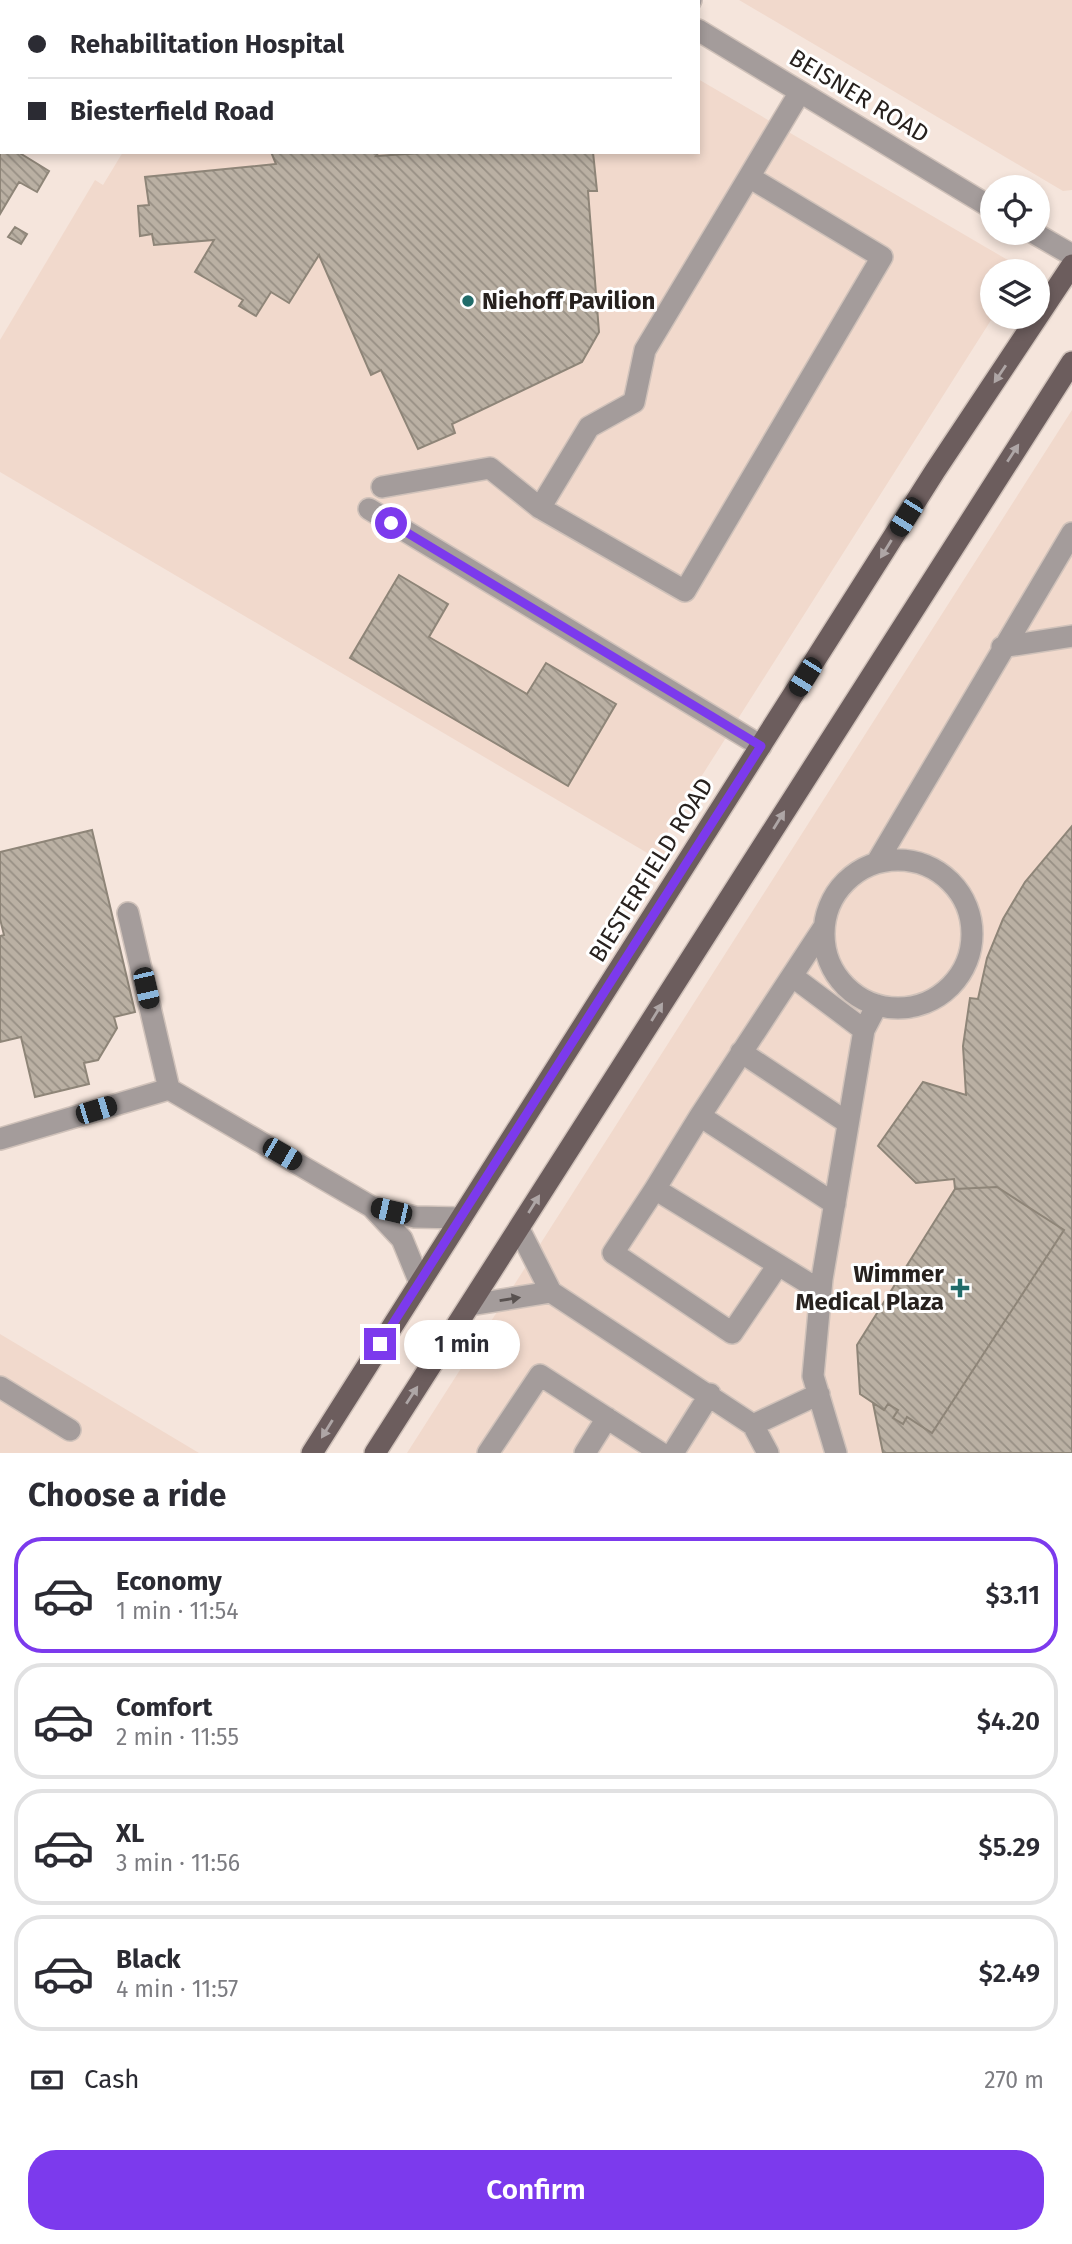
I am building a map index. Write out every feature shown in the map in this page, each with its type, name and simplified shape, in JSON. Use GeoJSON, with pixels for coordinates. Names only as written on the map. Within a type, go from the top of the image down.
{"type":"FeatureCollection","features":[{"type":"Feature","properties":{"kind":"main road","name":"BIESTERFIELD ROAD"},"geometry":{"type":"LineString","coordinates":[[312,1453],[935,471],[1072,265]]}},
{"type":"Feature","properties":{"kind":"main road"},"geometry":{"type":"LineString","coordinates":[[375,1453],[1072,362]]}},
{"type":"Feature","properties":{"kind":"street","name":"BEISNER ROAD"},"geometry":{"type":"LineString","coordinates":[[700,31],[980,201]]}},
{"type":"Feature","properties":{"kind":"street"},"geometry":{"type":"LineString","coordinates":[[540,508],[589,427],[634,402],[645,350],[800,92]]}},
{"type":"Feature","properties":{"kind":"street"},"geometry":{"type":"LineString","coordinates":[[382,487],[490,468],[540,508],[685,591],[882,257],[749,177]]}},
{"type":"Feature","properties":{"kind":"street"},"geometry":{"type":"LineString","coordinates":[[1050,243],[1072,256]]}},
{"type":"Feature","properties":{"kind":"street"},"geometry":{"type":"LineString","coordinates":[[369,509],[761,746]]}},
{"type":"Feature","properties":{"kind":"street"},"geometry":{"type":"LineString","coordinates":[[877,862],[1072,533]]}},
{"type":"Feature","properties":{"kind":"street"},"geometry":{"type":"LineString","coordinates":[[1048,573],[1072,568]]}},
{"type":"Feature","properties":{"kind":"street"},"geometry":{"type":"LineString","coordinates":[[1002,647],[1072,636]]}},
{"type":"Feature","properties":{"kind":"street"},"geometry":{"type":"LineString","coordinates":[[902,859],[926,864],[947,878],[963,897],[971,921],[971,946],[963,969],[948,989],[926,1002],[902,1008],[877,1005],[854,994],[837,976],[826,953],[824,927],[829,906],[840,887],[856,872],[877,862],[902,859]]}},
{"type":"Feature","properties":{"kind":"street"},"geometry":{"type":"LineString","coordinates":[[128,913],[169,1089]]}},
{"type":"Feature","properties":{"kind":"street"},"geometry":{"type":"LineString","coordinates":[[778,1265],[732,1333],[613,1254],[824,927]]}},
{"type":"Feature","properties":{"kind":"street"},"geometry":{"type":"LineString","coordinates":[[792,976],[864,1030]]}},
{"type":"Feature","properties":{"kind":"street"},"geometry":{"type":"LineString","coordinates":[[836,1453],[813,1376],[821,1292],[864,1030],[877,1005]]}},
{"type":"Feature","properties":{"kind":"street"},"geometry":{"type":"LineString","coordinates":[[741,1052],[849,1123]]}},
{"type":"Feature","properties":{"kind":"street"},"geometry":{"type":"LineString","coordinates":[[0,1139],[169,1089],[372,1207],[402,1239],[420,1283]]}},
{"type":"Feature","properties":{"kind":"street"},"geometry":{"type":"LineString","coordinates":[[700,1116],[835,1204]]}},
{"type":"Feature","properties":{"kind":"street"},"geometry":{"type":"LineString","coordinates":[[655,1189],[821,1292]]}},
{"type":"Feature","properties":{"kind":"street"},"geometry":{"type":"LineString","coordinates":[[372,1207],[415,1217],[461,1218]]}},
{"type":"Feature","properties":{"kind":"street"},"geometry":{"type":"LineString","coordinates":[[519,1229],[551,1292],[753,1424],[768,1453]]}},
{"type":"Feature","properties":{"kind":"street"},"geometry":{"type":"LineString","coordinates":[[470,1305],[551,1292]]}},
{"type":"Feature","properties":{"kind":"street"},"geometry":{"type":"LineString","coordinates":[[488,1453],[540,1375],[661,1453]]}},
{"type":"Feature","properties":{"kind":"street"},"geometry":{"type":"LineString","coordinates":[[0,1387],[70,1430]]}},
{"type":"Feature","properties":{"kind":"street"},"geometry":{"type":"LineString","coordinates":[[673,1453],[710,1394]]}},
{"type":"Feature","properties":{"kind":"street"},"geometry":{"type":"LineString","coordinates":[[753,1424],[818,1394]]}},
{"type":"Feature","properties":{"kind":"street"},"geometry":{"type":"LineString","coordinates":[[586,1453],[607,1419]]}},
{"type":"Feature","properties":{"kind":"shaded area"},"geometry":{"type":"Polygon","coordinates":[[[739,0],[1072,0],[1072,190],[1063,191],[1050,183],[1050,175],[1036,175],[739,0]]]}},
{"type":"Feature","properties":{"kind":"shaded area"},"geometry":{"type":"Polygon","coordinates":[[[700,80],[1006,259],[980,259],[980,329],[985,329],[668,829],[667,847],[661,861],[0,472],[0,340],[95,180],[103,185],[122,154],[700,154],[700,80]]]}},
{"type":"Feature","properties":{"kind":"shaded area"},"geometry":{"type":"Polygon","coordinates":[[[1072,410],[1072,1453],[407,1453],[1072,410]]]}},
{"type":"Feature","properties":{"kind":"shaded area"},"geometry":{"type":"Polygon","coordinates":[[[0,1334],[199,1453],[0,1453],[0,1334]]]}},
{"type":"Feature","properties":{"kind":"building"},"geometry":{"type":"Polygon","coordinates":[[[0,154],[21,154],[49,171],[37,192],[19,182],[0,214],[0,154]]]}},
{"type":"Feature","properties":{"kind":"building","name":"Niehoff Pavilion"},"geometry":{"type":"Polygon","coordinates":[[[272,154],[593,154],[597,191],[588,191],[599,332],[582,362],[452,424],[455,433],[418,449],[381,370],[371,375],[319,255],[289,303],[271,292],[256,316],[239,306],[243,300],[195,272],[214,240],[154,245],[152,234],[140,236],[138,206],[149,205],[145,177],[276,164],[272,154]]]}},
{"type":"Feature","properties":{"kind":"building"},"geometry":{"type":"Polygon","coordinates":[[[15,227],[27,234],[21,244],[8,237],[15,227]]]}},
{"type":"Feature","properties":{"kind":"building"},"geometry":{"type":"Polygon","coordinates":[[[399,575],[448,604],[429,637],[527,694],[546,663],[616,704],[568,786],[350,658],[399,575]]]}},
{"type":"Feature","properties":{"kind":"building"},"geometry":{"type":"Polygon","coordinates":[[[1072,826],[1072,1453],[883,1453],[873,1403],[884,1410],[888,1404],[898,1410],[893,1418],[903,1424],[907,1417],[932,1433],[1064,1230],[997,1187],[955,1189],[954,1179],[916,1183],[878,1146],[923,1082],[966,1095],[963,1046],[970,998],[978,999],[987,958],[1003,919],[1025,882],[1072,826]]]}},
{"type":"Feature","properties":{"kind":"building"},"geometry":{"type":"Polygon","coordinates":[[[92,830],[135,1012],[114,1017],[117,1028],[98,1060],[84,1063],[89,1084],[35,1097],[21,1037],[0,1042],[0,936],[4,935],[0,919],[0,852],[92,830]]]}},
{"type":"Feature","properties":{"kind":"building","name":"Wimmer Medical Plaza"},"geometry":{"type":"Polygon","coordinates":[[[997,1187],[1064,1230],[932,1433],[907,1417],[903,1424],[893,1418],[898,1410],[888,1404],[884,1410],[860,1394],[857,1345],[955,1189],[997,1187]]]}},
{"type":"Feature","properties":{"kind":"place","name":"Niehoff Pavilion"},"geometry":{"type":"Point","coordinates":[468,301]}},
{"type":"Feature","properties":{"kind":"place","name":"Wimmer Medical Plaza"},"geometry":{"type":"Point","coordinates":[960,1288]}},
{"type":"Feature","properties":{"kind":"route"},"geometry":{"type":"LineString","coordinates":[[380,1344],[761,746],[391,523]]}}]}
